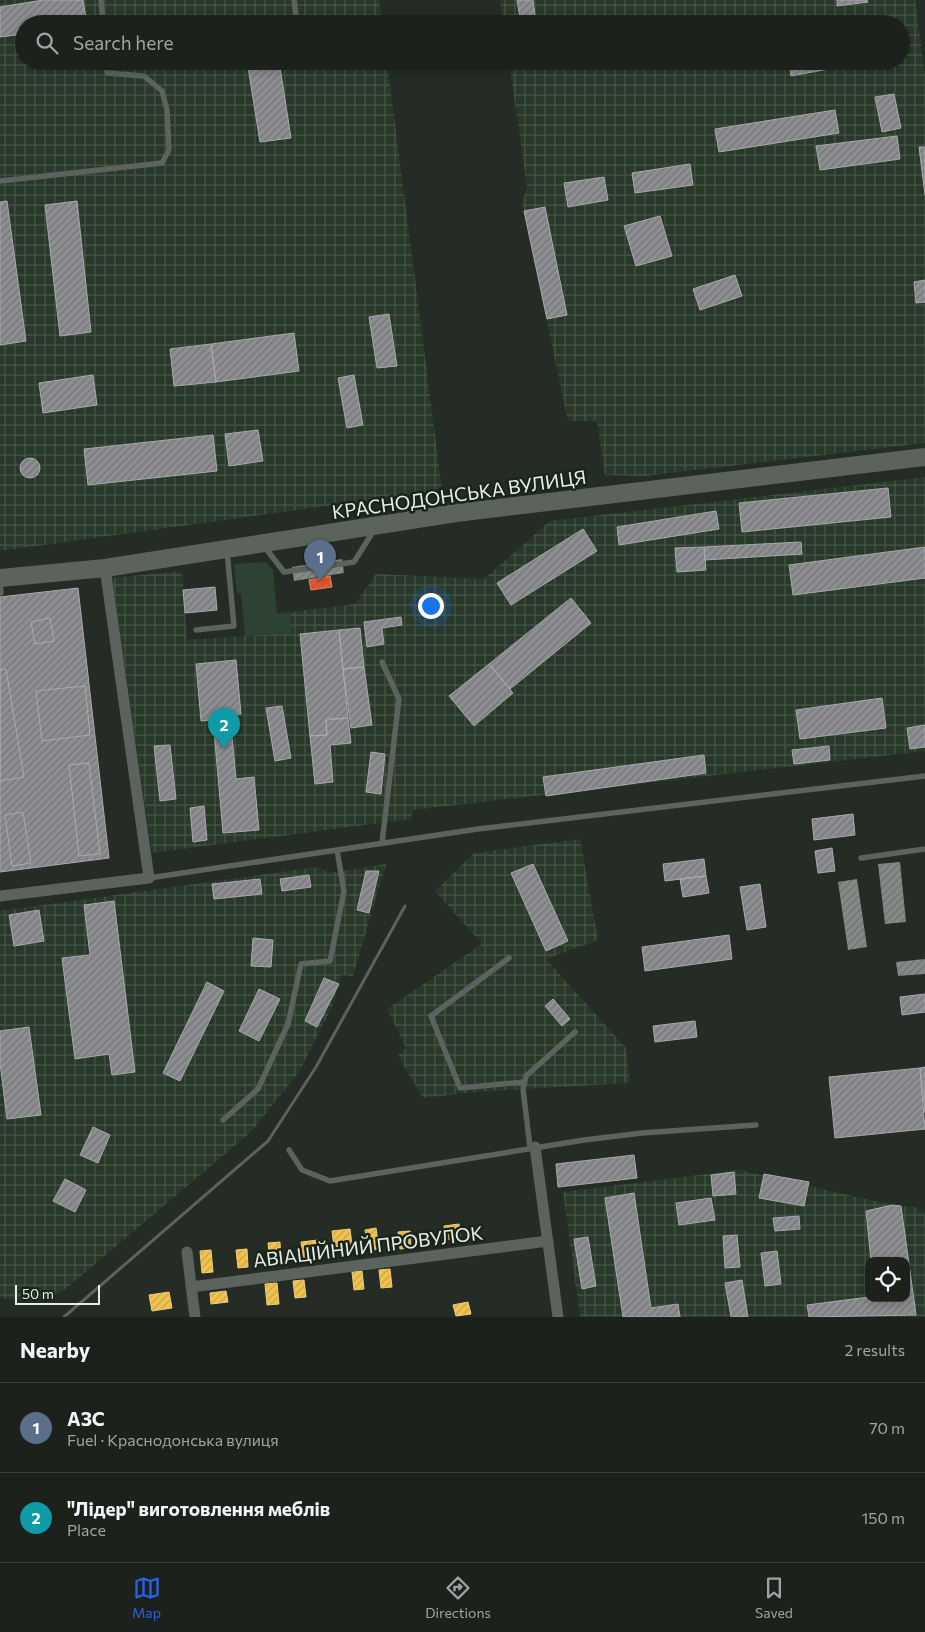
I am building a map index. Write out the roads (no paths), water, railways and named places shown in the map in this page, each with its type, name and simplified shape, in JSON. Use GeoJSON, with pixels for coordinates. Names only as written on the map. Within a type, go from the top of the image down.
{"type":"FeatureCollection","features":[{"type":"Feature","properties":{"kind":"main road","name":"КРАСНОДОНСЬКА ВУЛИЦЯ"},"geometry":{"type":"LineString","coordinates":[[0,583],[376,527],[456,513],[925,457]]}},
{"type":"Feature","properties":{"kind":"street"},"geometry":{"type":"LineString","coordinates":[[0,896],[149,878],[105,568]]}},
{"type":"Feature","properties":{"kind":"street"},"geometry":{"type":"LineString","coordinates":[[533,1147],[558,1317]]}},
{"type":"Feature","properties":{"kind":"street","name":"АВІАЦІЙНИЙ ПРОВУЛОК"},"geometry":{"type":"LineString","coordinates":[[191,1287],[548,1241]]}},
{"type":"Feature","properties":{"kind":"street"},"geometry":{"type":"LineString","coordinates":[[187,1252],[195,1317]]}},
{"type":"Feature","properties":{"kind":"lane"},"geometry":{"type":"LineString","coordinates":[[101,0],[102,15]]}},
{"type":"Feature","properties":{"kind":"lane"},"geometry":{"type":"LineString","coordinates":[[294,0],[296,15]]}},
{"type":"Feature","properties":{"kind":"lane"},"geometry":{"type":"LineString","coordinates":[[0,181],[162,163],[169,150],[168,110],[162,91],[144,76],[107,73],[107,70]]}},
{"type":"Feature","properties":{"kind":"lane"},"geometry":{"type":"LineString","coordinates":[[263,544],[284,572],[354,562],[376,527]]}},
{"type":"Feature","properties":{"kind":"lane"},"geometry":{"type":"LineString","coordinates":[[196,630],[234,626],[227,549]]}},
{"type":"Feature","properties":{"kind":"lane"},"geometry":{"type":"LineString","coordinates":[[382,662],[399,699],[382,843]]}},
{"type":"Feature","properties":{"kind":"lane"},"geometry":{"type":"LineString","coordinates":[[149,878],[478,829],[925,776]]}},
{"type":"Feature","properties":{"kind":"lane"},"geometry":{"type":"LineString","coordinates":[[861,858],[925,849]]}},
{"type":"Feature","properties":{"kind":"lane"},"geometry":{"type":"LineString","coordinates":[[223,1120],[258,1088],[288,1024],[302,964],[330,961],[344,891],[337,850]]}},
{"type":"Feature","properties":{"kind":"lane"},"geometry":{"type":"LineString","coordinates":[[509,958],[431,1016],[460,1088],[524,1082]]}},
{"type":"Feature","properties":{"kind":"lane"},"geometry":{"type":"LineString","coordinates":[[533,1147],[522,1089],[526,1076],[575,1032]]}},
{"type":"Feature","properties":{"kind":"lane"},"geometry":{"type":"LineString","coordinates":[[289,1150],[302,1170],[330,1181],[533,1147],[642,1133],[756,1125]]}},
{"type":"Feature","properties":{"kind":"railway"},"geometry":{"type":"LineString","coordinates":[[64,1317],[268,1141],[316,1067],[405,906]]}},
{"type":"Feature","properties":{"kind":"place","name":"АЗС"},"geometry":{"type":"Point","coordinates":[320,581]}},
{"type":"Feature","properties":{"kind":"place","name":"\"Лідер\" виготовлення меблів"},"geometry":{"type":"Point","coordinates":[224,749]}}]}
